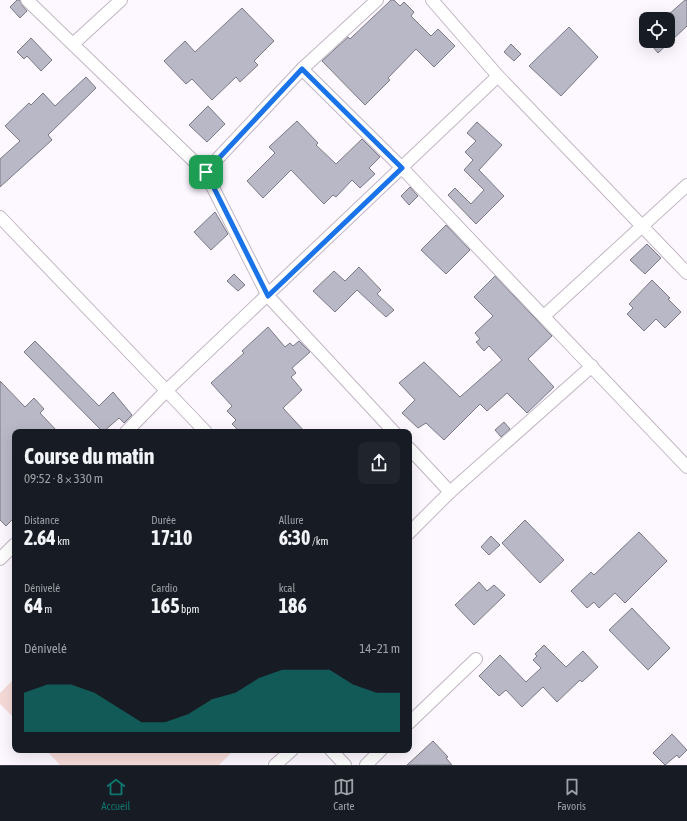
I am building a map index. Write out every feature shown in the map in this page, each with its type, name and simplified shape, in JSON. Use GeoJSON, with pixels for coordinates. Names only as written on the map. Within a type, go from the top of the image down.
{"type":"FeatureCollection","features":[{"type":"Feature","properties":{"kind":"street"},"geometry":{"type":"LineString","coordinates":[[27,0],[206,172],[268,296],[391,429]]}},
{"type":"Feature","properties":{"kind":"street"},"geometry":{"type":"LineString","coordinates":[[73,44],[121,0]]}},
{"type":"Feature","properties":{"kind":"street"},"geometry":{"type":"LineString","coordinates":[[206,172],[302,69],[377,0]]}},
{"type":"Feature","properties":{"kind":"street"},"geometry":{"type":"LineString","coordinates":[[432,0],[498,76],[687,273]]}},
{"type":"Feature","properties":{"kind":"street"},"geometry":{"type":"LineString","coordinates":[[302,69],[402,168],[687,467]]}},
{"type":"Feature","properties":{"kind":"street"},"geometry":{"type":"LineString","coordinates":[[129,429],[166,391],[268,296],[498,76]]}},
{"type":"Feature","properties":{"kind":"street"},"geometry":{"type":"LineString","coordinates":[[544,316],[687,185]]}},
{"type":"Feature","properties":{"kind":"street"},"geometry":{"type":"LineString","coordinates":[[0,217],[203,429]]}},
{"type":"Feature","properties":{"kind":"street"},"geometry":{"type":"LineString","coordinates":[[412,530],[450,492],[592,366]]}},
{"type":"Feature","properties":{"kind":"street"},"geometry":{"type":"LineString","coordinates":[[412,451],[450,492]]}},
{"type":"Feature","properties":{"kind":"street"},"geometry":{"type":"LineString","coordinates":[[0,559],[12,547]]}},
{"type":"Feature","properties":{"kind":"street"},"geometry":{"type":"LineString","coordinates":[[412,720],[476,658]]}},
{"type":"Feature","properties":{"kind":"street"},"geometry":{"type":"LineString","coordinates":[[275,765],[289,753]]}},
{"type":"Feature","properties":{"kind":"street"},"geometry":{"type":"LineString","coordinates":[[334,753],[345,765]]}},
{"type":"Feature","properties":{"kind":"street"},"geometry":{"type":"LineString","coordinates":[[366,765],[378,753]]}},
{"type":"Feature","properties":{"kind":"shaded area"},"geometry":{"type":"Polygon","coordinates":[[[12,681],[12,716],[0,704],[0,693],[12,681]]]}},
{"type":"Feature","properties":{"kind":"shaded area"},"geometry":{"type":"Polygon","coordinates":[[[49,753],[231,753],[219,765],[60,765],[49,753]]]}},
{"type":"Feature","properties":{"kind":"building"},"geometry":{"type":"Polygon","coordinates":[[[17,0],[20,0],[27,11],[20,18],[10,7],[17,0]]]}},
{"type":"Feature","properties":{"kind":"building"},"geometry":{"type":"Polygon","coordinates":[[[391,0],[394,0],[400,6],[404,2],[414,12],[411,16],[431,36],[438,29],[455,46],[434,67],[416,49],[388,78],[390,80],[365,105],[322,61],[348,37],[350,39],[391,0]]]}},
{"type":"Feature","properties":{"kind":"building"},"geometry":{"type":"Polygon","coordinates":[[[685,0],[687,0],[687,26],[675,37],[675,12],[671,12],[685,0]]]}},
{"type":"Feature","properties":{"kind":"building"},"geometry":{"type":"Polygon","coordinates":[[[242,8],[274,41],[254,61],[258,65],[240,82],[236,77],[212,100],[192,79],[186,84],[164,61],[185,41],[195,52],[242,8]]]}},
{"type":"Feature","properties":{"kind":"building"},"geometry":{"type":"Polygon","coordinates":[[[569,27],[598,57],[561,96],[529,66],[569,27]]]}},
{"type":"Feature","properties":{"kind":"building"},"geometry":{"type":"Polygon","coordinates":[[[31,38],[52,60],[41,71],[27,56],[24,59],[17,52],[31,38]]]}},
{"type":"Feature","properties":{"kind":"building"},"geometry":{"type":"Polygon","coordinates":[[[511,44],[521,54],[514,61],[504,52],[511,44]]]}},
{"type":"Feature","properties":{"kind":"building"},"geometry":{"type":"Polygon","coordinates":[[[654,48],[663,48],[658,53],[654,48]]]}},
{"type":"Feature","properties":{"kind":"building"},"geometry":{"type":"Polygon","coordinates":[[[86,77],[96,88],[48,135],[52,140],[0,187],[0,159],[20,141],[5,126],[29,103],[31,105],[43,93],[55,106],[86,77]]]}},
{"type":"Feature","properties":{"kind":"building"},"geometry":{"type":"Polygon","coordinates":[[[208,106],[225,124],[207,142],[189,125],[208,106]]]}},
{"type":"Feature","properties":{"kind":"building"},"geometry":{"type":"Polygon","coordinates":[[[297,121],[318,143],[316,145],[336,164],[362,139],[380,157],[369,168],[375,174],[360,188],[352,180],[336,197],[333,195],[324,204],[291,170],[263,198],[247,181],[275,153],[269,147],[297,121]]]}},
{"type":"Feature","properties":{"kind":"building"},"geometry":{"type":"Polygon","coordinates":[[[477,122],[502,145],[479,170],[504,196],[476,224],[448,195],[455,188],[471,204],[484,190],[464,170],[473,160],[465,152],[476,141],[467,133],[477,122]]]}},
{"type":"Feature","properties":{"kind":"building"},"geometry":{"type":"Polygon","coordinates":[[[410,187],[418,196],[409,205],[401,196],[410,187]]]}},
{"type":"Feature","properties":{"kind":"building"},"geometry":{"type":"Polygon","coordinates":[[[215,212],[228,234],[211,250],[194,232],[215,212]]]}},
{"type":"Feature","properties":{"kind":"building"},"geometry":{"type":"Polygon","coordinates":[[[446,225],[470,250],[446,274],[421,250],[446,225]]]}},
{"type":"Feature","properties":{"kind":"building"},"geometry":{"type":"Polygon","coordinates":[[[647,244],[661,258],[645,274],[630,260],[647,244]]]}},
{"type":"Feature","properties":{"kind":"building"},"geometry":{"type":"Polygon","coordinates":[[[359,267],[381,290],[377,294],[394,310],[386,317],[357,290],[335,312],[313,291],[334,271],[345,281],[359,267]]]}},
{"type":"Feature","properties":{"kind":"building"},"geometry":{"type":"Polygon","coordinates":[[[234,274],[245,285],[238,291],[227,281],[234,274]]]}},
{"type":"Feature","properties":{"kind":"building"},"geometry":{"type":"Polygon","coordinates":[[[495,276],[552,336],[528,359],[554,387],[527,413],[507,393],[487,411],[480,404],[444,440],[426,423],[418,428],[402,413],[415,400],[399,383],[424,362],[460,397],[502,360],[489,346],[484,351],[476,342],[480,339],[475,333],[493,316],[474,297],[495,276]]]}},
{"type":"Feature","properties":{"kind":"building"},"geometry":{"type":"Polygon","coordinates":[[[652,280],[670,298],[668,299],[681,312],[665,328],[656,319],[644,331],[627,314],[633,308],[629,304],[652,280]]]}},
{"type":"Feature","properties":{"kind":"building"},"geometry":{"type":"Polygon","coordinates":[[[268,327],[285,347],[290,343],[293,346],[299,341],[310,352],[292,368],[296,373],[291,377],[302,390],[283,408],[302,429],[237,429],[232,424],[236,420],[227,411],[232,406],[211,383],[244,353],[242,351],[268,327]]]}},
{"type":"Feature","properties":{"kind":"building"},"geometry":{"type":"Polygon","coordinates":[[[35,341],[99,406],[113,392],[132,415],[124,423],[119,418],[106,429],[100,429],[24,352],[35,341]]]}},
{"type":"Feature","properties":{"kind":"building"},"geometry":{"type":"Polygon","coordinates":[[[0,381],[25,407],[34,398],[44,409],[40,413],[55,429],[12,429],[12,520],[6,526],[0,520],[0,381]]]}},
{"type":"Feature","properties":{"kind":"building"},"geometry":{"type":"Polygon","coordinates":[[[504,422],[510,429],[501,437],[495,430],[504,422]]]}},
{"type":"Feature","properties":{"kind":"building"},"geometry":{"type":"Polygon","coordinates":[[[525,520],[564,560],[540,583],[502,543],[525,520]]]}},
{"type":"Feature","properties":{"kind":"building"},"geometry":{"type":"Polygon","coordinates":[[[639,532],[667,561],[625,603],[615,593],[599,608],[594,602],[587,608],[571,591],[591,572],[594,575],[639,532]]]}},
{"type":"Feature","properties":{"kind":"building"},"geometry":{"type":"Polygon","coordinates":[[[491,536],[500,545],[489,555],[481,547],[491,536]]]}},
{"type":"Feature","properties":{"kind":"building"},"geometry":{"type":"Polygon","coordinates":[[[479,582],[487,591],[494,585],[505,595],[474,625],[455,605],[479,582]]]}},
{"type":"Feature","properties":{"kind":"building"},"geometry":{"type":"Polygon","coordinates":[[[632,608],[670,648],[648,670],[609,630],[632,608]]]}},
{"type":"Feature","properties":{"kind":"building"},"geometry":{"type":"Polygon","coordinates":[[[544,645],[566,667],[583,651],[598,667],[582,682],[580,680],[557,702],[543,687],[522,707],[506,690],[499,696],[479,676],[500,655],[526,682],[541,668],[533,660],[537,656],[535,654],[544,645]]]}},
{"type":"Feature","properties":{"kind":"building"},"geometry":{"type":"Polygon","coordinates":[[[672,734],[687,750],[679,758],[677,755],[665,765],[653,753],[672,734]]]}},
{"type":"Feature","properties":{"kind":"building"},"geometry":{"type":"Polygon","coordinates":[[[433,741],[448,757],[446,758],[452,765],[407,765],[433,741]]]}},
{"type":"Feature","properties":{"kind":"route"},"geometry":{"type":"LineString","coordinates":[[302,69],[402,168],[268,296],[206,172],[302,69]]}}]}
